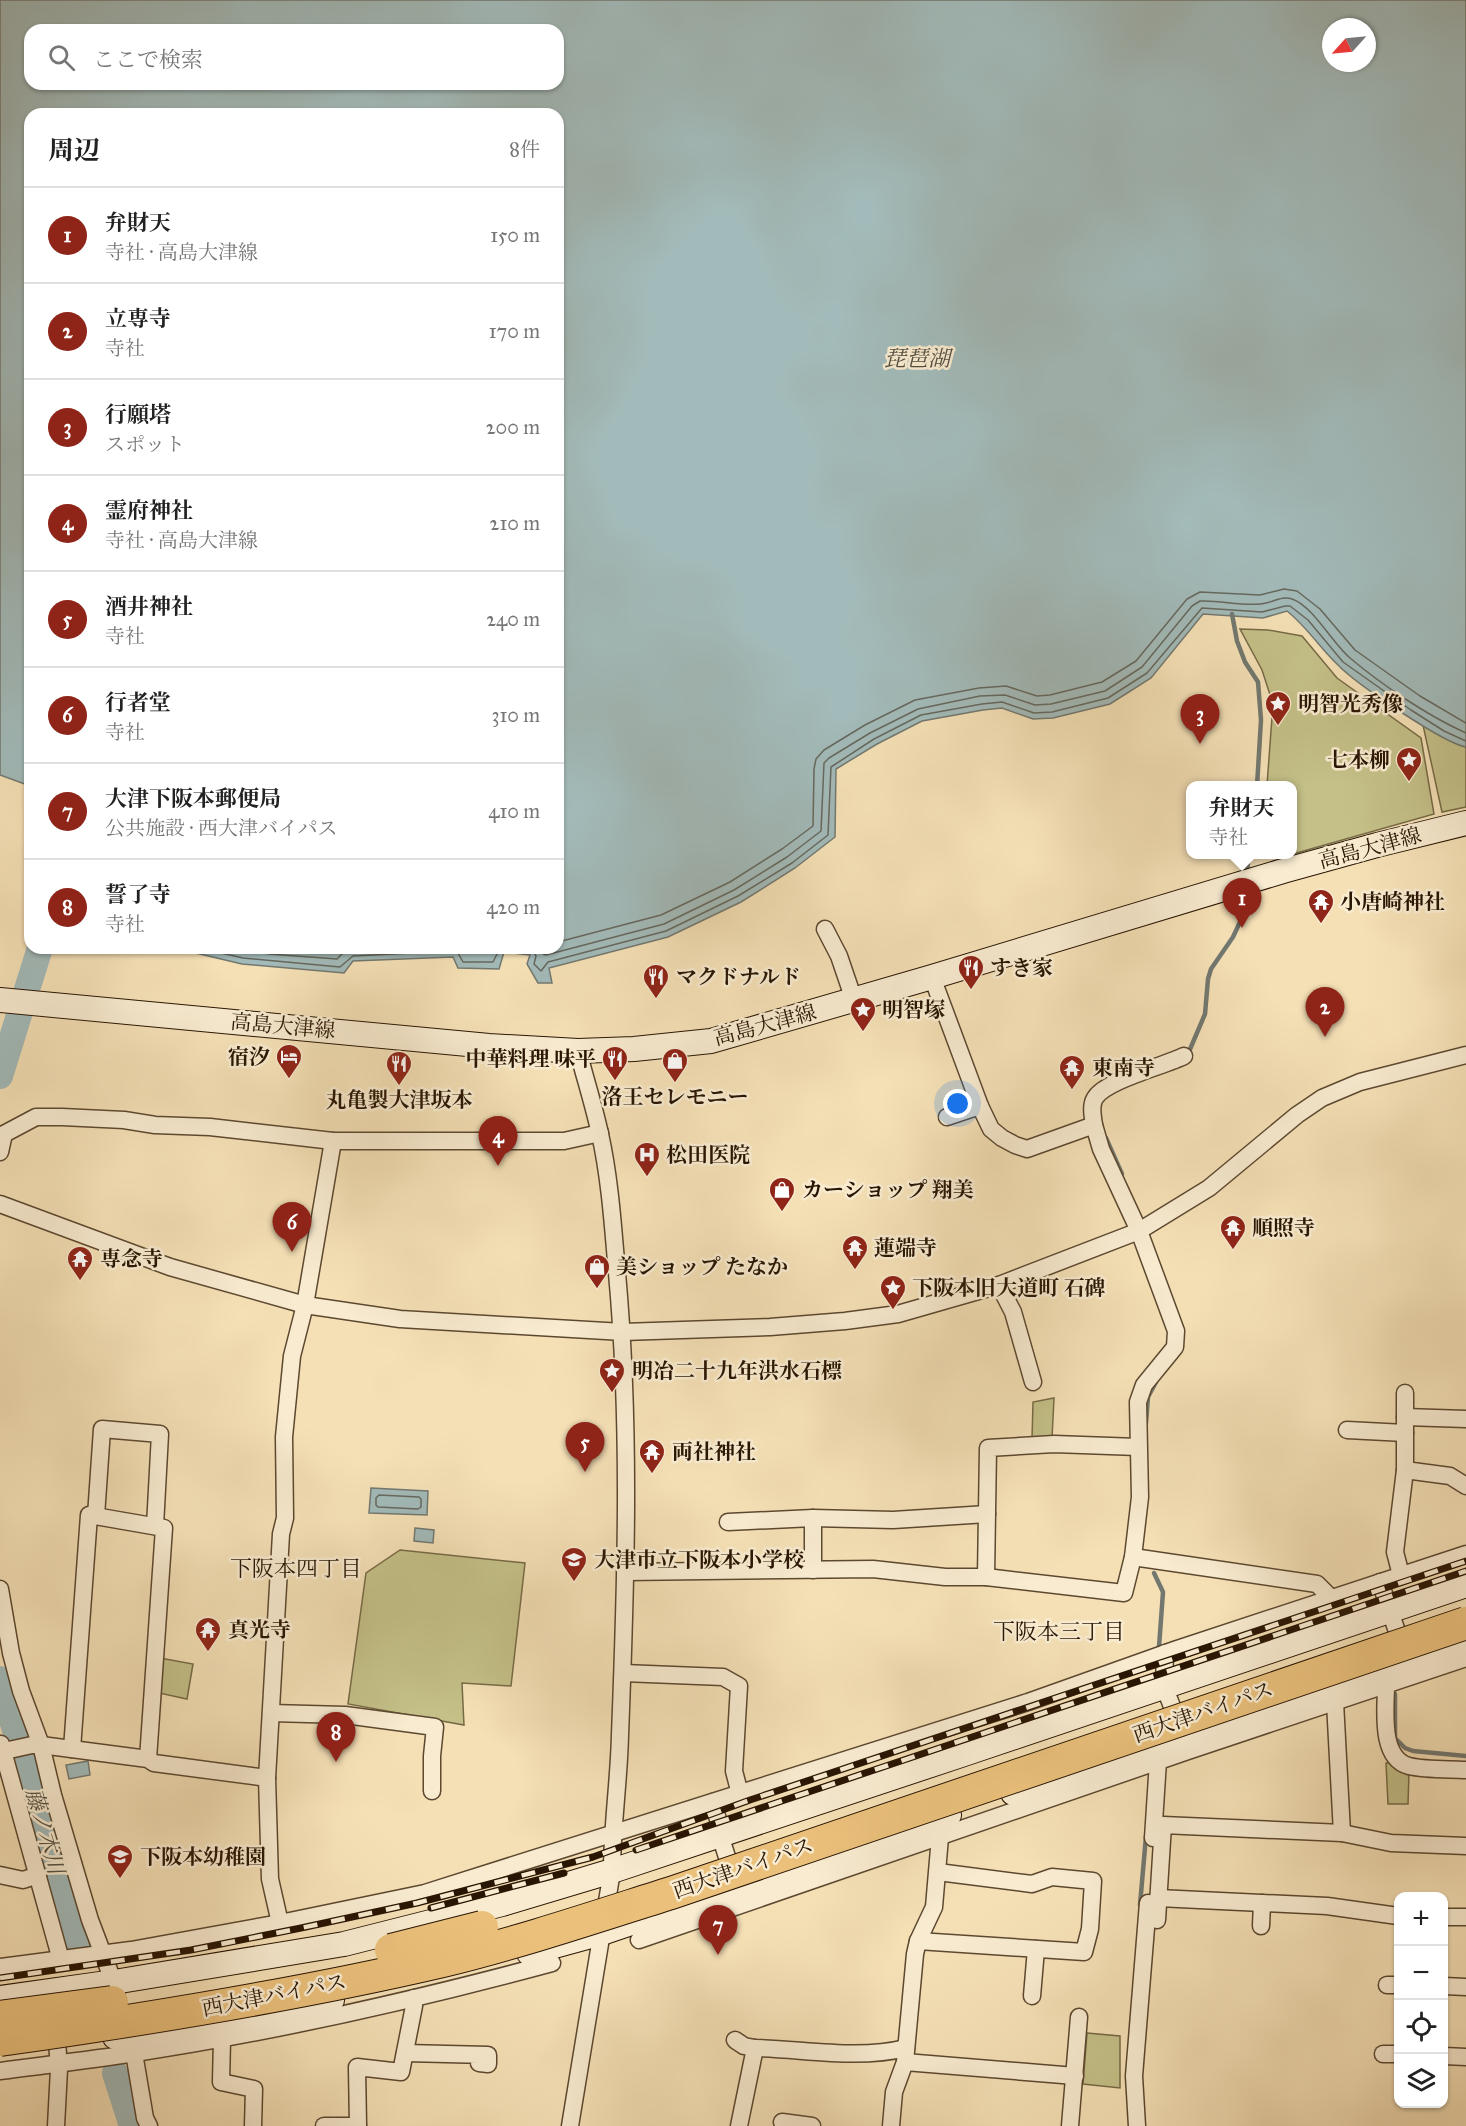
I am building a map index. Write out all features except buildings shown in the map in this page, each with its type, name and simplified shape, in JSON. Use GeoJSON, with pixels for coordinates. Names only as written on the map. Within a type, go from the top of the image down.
{"type":"FeatureCollection","features":[{"type":"Feature","properties":{"kind":"highway","name":"西大津バイパス"},"geometry":{"type":"LineString","coordinates":[[0,2017],[147,1997],[316,1967],[442,1938],[553,1908],[1466,1601]]}},
{"type":"Feature","properties":{"kind":"highway","name":"西大津バイパス"},"geometry":{"type":"LineString","coordinates":[[0,2040],[151,2018],[320,1988],[445,1960],[558,1929],[686,1888],[1466,1623]]}},
{"type":"Feature","properties":{"kind":"street","name":"高島大津線"},"geometry":{"type":"LineString","coordinates":[[5,1000],[489,1046],[578,1050],[634,1049],[711,1041],[932,978],[1284,871],[1466,823]]}},
{"type":"Feature","properties":{"kind":"street"},"geometry":{"type":"LineString","coordinates":[[825,929],[839,956],[854,1000]]}},
{"type":"Feature","properties":{"kind":"street"},"geometry":{"type":"LineString","coordinates":[[932,978],[980,1106],[991,1129],[1002,1138],[1027,1149],[1094,1125]]}},
{"type":"Feature","properties":{"kind":"street"},"geometry":{"type":"LineString","coordinates":[[570,2126],[612,1871],[612,1834],[619,1768],[626,1572],[626,1400],[623,1332],[614,1232],[600,1133],[578,1050]]}},
{"type":"Feature","properties":{"kind":"street"},"geometry":{"type":"LineString","coordinates":[[0,1204],[170,1267],[305,1305],[400,1319],[623,1332],[770,1327],[845,1321],[898,1314],[999,1285],[1139,1231],[1209,1188],[1297,1115],[1322,1098],[1360,1082],[1466,1055]]}},
{"type":"Feature","properties":{"kind":"street"},"geometry":{"type":"LineString","coordinates":[[626,1572],[873,1569],[945,1577],[986,1577],[1124,1593],[1133,1557],[1140,1497],[1138,1402],[1144,1385],[1175,1347],[1176,1331],[1139,1231],[1101,1149],[1094,1125],[1092,1105],[1096,1096],[1107,1088],[1143,1071],[1167,1065],[1184,1056]]}},
{"type":"Feature","properties":{"kind":"street"},"geometry":{"type":"LineString","coordinates":[[947,1117],[980,1106]]}},
{"type":"Feature","properties":{"kind":"street"},"geometry":{"type":"LineString","coordinates":[[0,1152],[4,1134],[36,1118],[124,1120],[155,1125],[210,1127],[333,1141],[564,1141],[600,1133]]}},
{"type":"Feature","properties":{"kind":"street"},"geometry":{"type":"LineString","coordinates":[[280,1923],[270,1879],[267,1778],[281,1534],[285,1518],[284,1437],[292,1356],[305,1305],[333,1141]]}},
{"type":"Feature","properties":{"kind":"street"},"geometry":{"type":"LineString","coordinates":[[999,1285],[1013,1312],[1033,1382]]}},
{"type":"Feature","properties":{"kind":"street"},"geometry":{"type":"LineString","coordinates":[[1401,1575],[1395,1552],[1405,1470],[1405,1393]]}},
{"type":"Feature","properties":{"kind":"street"},"geometry":{"type":"LineString","coordinates":[[1347,1430],[1466,1419]]}},
{"type":"Feature","properties":{"kind":"street"},"geometry":{"type":"LineString","coordinates":[[96,1516],[102,1429],[160,1434],[155,1526]]}},
{"type":"Feature","properties":{"kind":"street"},"geometry":{"type":"LineString","coordinates":[[986,1577],[988,1448],[1054,1444],[1138,1447]]}},
{"type":"Feature","properties":{"kind":"street"},"geometry":{"type":"LineString","coordinates":[[1405,1470],[1450,1476],[1466,1486]]}},
{"type":"Feature","properties":{"kind":"street"},"geometry":{"type":"LineString","coordinates":[[728,1521],[813,1518],[893,1520],[987,1514]]}},
{"type":"Feature","properties":{"kind":"street"},"geometry":{"type":"LineString","coordinates":[[72,1749],[89,1515],[164,1528],[148,1759]]}},
{"type":"Feature","properties":{"kind":"street"},"geometry":{"type":"LineString","coordinates":[[813,1518],[813,1570]]}},
{"type":"Feature","properties":{"kind":"street"},"geometry":{"type":"LineString","coordinates":[[0,1967],[103,1954],[280,1923],[425,1893],[1028,1702],[1165,1653],[1466,1554]]}},
{"type":"Feature","properties":{"kind":"street"},"geometry":{"type":"LineString","coordinates":[[1133,1557],[1317,1584],[1331,1598]]}},
{"type":"Feature","properties":{"kind":"street"},"geometry":{"type":"LineString","coordinates":[[1380,1582],[1409,1668]]}},
{"type":"Feature","properties":{"kind":"street"},"geometry":{"type":"LineString","coordinates":[[0,1998],[114,1982],[344,1944],[502,1904],[612,1871],[1466,1585]]}},
{"type":"Feature","properties":{"kind":"street"},"geometry":{"type":"LineString","coordinates":[[0,1589],[11,1653],[36,1745],[87,1909],[140,2043],[145,2118],[149,2126]]}},
{"type":"Feature","properties":{"kind":"street"},"geometry":{"type":"LineString","coordinates":[[350,2009],[414,1998],[484,1978],[602,1933],[671,1920],[1409,1668],[1466,1641]]}},
{"type":"Feature","properties":{"kind":"street"},"geometry":{"type":"LineString","coordinates":[[1165,1653],[1164,1686],[1186,1743]]}},
{"type":"Feature","properties":{"kind":"street"},"geometry":{"type":"LineString","coordinates":[[792,1878],[940,1837],[1158,1761],[1186,1743],[1335,1702],[1386,1685],[1409,1668],[1466,1658]]}},
{"type":"Feature","properties":{"kind":"street"},"geometry":{"type":"LineString","coordinates":[[622,1673],[723,1677],[739,1686],[734,1770],[740,1794]]}},
{"type":"Feature","properties":{"kind":"street"},"geometry":{"type":"LineString","coordinates":[[1386,1685],[1386,1738],[1393,1753],[1407,1765],[1466,1770]]}},
{"type":"Feature","properties":{"kind":"street"},"geometry":{"type":"LineString","coordinates":[[1335,1702],[1342,1833]]}},
{"type":"Feature","properties":{"kind":"street"},"geometry":{"type":"LineString","coordinates":[[271,1713],[345,1715],[435,1727],[432,1791]]}},
{"type":"Feature","properties":{"kind":"street"},"geometry":{"type":"LineString","coordinates":[[56,2126],[58,2054],[54,1990],[57,1960],[38,1875],[7,1789],[3,1749],[36,1745],[148,1759],[154,1763],[267,1778]]}},
{"type":"Feature","properties":{"kind":"street"},"geometry":{"type":"LineString","coordinates":[[1137,2126],[1134,2076],[1158,1761]]}},
{"type":"Feature","properties":{"kind":"street"},"geometry":{"type":"LineString","coordinates":[[713,1802],[722,1830],[720,1835],[740,1896]]}},
{"type":"Feature","properties":{"kind":"street"},"geometry":{"type":"LineString","coordinates":[[1157,1920],[1163,1825],[1342,1833],[1391,1843],[1466,1846]]}},
{"type":"Feature","properties":{"kind":"street"},"geometry":{"type":"LineString","coordinates":[[891,2126],[894,2092],[906,2055],[915,1954],[918,1941],[934,1907],[940,1837]]}},
{"type":"Feature","properties":{"kind":"street"},"geometry":{"type":"LineString","coordinates":[[918,1941],[1084,1952],[1090,1929],[1093,1881],[1052,1877],[1032,1884],[938,1872]]}},
{"type":"Feature","properties":{"kind":"street"},"geometry":{"type":"LineString","coordinates":[[0,1875],[23,1880],[38,1875]]}},
{"type":"Feature","properties":{"kind":"street"},"geometry":{"type":"LineString","coordinates":[[1158,1898],[1327,1906],[1394,1915]]}},
{"type":"Feature","properties":{"kind":"street"},"geometry":{"type":"LineString","coordinates":[[1261,1926],[1262,1903]]}},
{"type":"Feature","properties":{"kind":"street"},"geometry":{"type":"LineString","coordinates":[[1448,1917],[1466,1917]]}},
{"type":"Feature","properties":{"kind":"street"},"geometry":{"type":"LineString","coordinates":[[639,1940],[671,1920]]}},
{"type":"Feature","properties":{"kind":"street"},"geometry":{"type":"LineString","coordinates":[[1032,1996],[1036,1949]]}},
{"type":"Feature","properties":{"kind":"street"},"geometry":{"type":"LineString","coordinates":[[0,2054],[58,2054],[140,2043],[222,2039],[552,1963]]}},
{"type":"Feature","properties":{"kind":"street"},"geometry":{"type":"LineString","coordinates":[[1448,1986],[1466,1987]]}},
{"type":"Feature","properties":{"kind":"street"},"geometry":{"type":"LineString","coordinates":[[324,2126],[358,2126],[357,2067],[401,2072],[414,1998]]}},
{"type":"Feature","properties":{"kind":"street"},"geometry":{"type":"LineString","coordinates":[[140,2043],[223,2023],[313,2017]]}},
{"type":"Feature","properties":{"kind":"street"},"geometry":{"type":"LineString","coordinates":[[1070,2126],[1079,2017]]}},
{"type":"Feature","properties":{"kind":"street"},"geometry":{"type":"LineString","coordinates":[[222,2039],[221,2082],[254,2089],[253,2126]]}},
{"type":"Feature","properties":{"kind":"street"},"geometry":{"type":"LineString","coordinates":[[735,2040],[744,2046],[755,2048],[892,2052],[1075,2076]]}},
{"type":"Feature","properties":{"kind":"street"},"geometry":{"type":"LineString","coordinates":[[739,2126],[755,2048]]}},
{"type":"Feature","properties":{"kind":"street"},"geometry":{"type":"LineString","coordinates":[[405,2053],[488,2055],[488,2064],[479,2063]]}},
{"type":"Feature","properties":{"kind":"street"},"geometry":{"type":"LineString","coordinates":[[0,2070],[58,2054]]}},
{"type":"Feature","properties":{"kind":"street"},"geometry":{"type":"LineString","coordinates":[[1448,2056],[1466,2057]]}},
{"type":"Feature","properties":{"kind":"street"},"geometry":{"type":"LineString","coordinates":[[782,2122],[812,2126]]}},
{"type":"Feature","properties":{"kind":"shaded area"},"geometry":{"type":"Polygon","coordinates":[[[1240,629],[1268,630],[1302,636],[1337,678],[1421,738],[1434,814],[1297,853],[1297,781],[1267,781],[1273,704],[1262,670],[1240,629]]]}},
{"type":"Feature","properties":{"kind":"shaded area"},"geometry":{"type":"Polygon","coordinates":[[[1423,725],[1466,747],[1466,807],[1442,812],[1423,725]]]}},
{"type":"Feature","properties":{"kind":"shaded area"},"geometry":{"type":"Polygon","coordinates":[[[1054,1398],[1052,1438],[1032,1439],[1033,1402],[1054,1398]]]}},
{"type":"Feature","properties":{"kind":"shaded area"},"geometry":{"type":"Polygon","coordinates":[[[400,1550],[525,1563],[511,1686],[462,1683],[464,1725],[348,1704],[366,1573],[400,1550]]]}},
{"type":"Feature","properties":{"kind":"shaded area"},"geometry":{"type":"Polygon","coordinates":[[[160,1658],[193,1664],[187,1699],[159,1693],[160,1658]]]}},
{"type":"Feature","properties":{"kind":"shaded area"},"geometry":{"type":"Polygon","coordinates":[[[1386,1763],[1394,1763],[1409,1772],[1408,1804],[1388,1804],[1386,1763]]]}},
{"type":"Feature","properties":{"kind":"shaded area"},"geometry":{"type":"Polygon","coordinates":[[[1087,2033],[1120,2036],[1120,2088],[1083,2084],[1087,2033]]]}},
{"type":"Feature","properties":{"kind":"water","name":"琵琶湖"},"geometry":{"type":"Polygon","coordinates":[[[0,0],[1466,0],[1466,747],[1420,724],[1347,674],[1287,611],[1263,618],[1203,614],[1151,678],[1110,704],[1053,718],[1033,719],[1002,708],[983,710],[922,721],[877,744],[836,769],[835,837],[795,868],[741,902],[668,937],[549,968],[552,983],[538,983],[527,964],[530,955],[521,954],[564,954],[564,108],[24,108],[24,784],[0,775],[0,0]]]}},
{"type":"Feature","properties":{"kind":"water","name":"琵琶湖"},"geometry":{"type":"Polygon","coordinates":[[[200,954],[503,954],[499,969],[458,968],[453,957],[353,961],[344,973],[242,964],[200,954]]]}},
{"type":"Feature","properties":{"kind":"water"},"geometry":{"type":"Polygon","coordinates":[[[371,1488],[428,1491],[427,1515],[369,1513],[371,1488]]]}},
{"type":"Feature","properties":{"kind":"water"},"geometry":{"type":"Polygon","coordinates":[[[415,1528],[434,1530],[433,1543],[414,1541],[415,1528]]]}},
{"type":"Feature","properties":{"kind":"water"},"geometry":{"type":"Polygon","coordinates":[[[88,1761],[90,1775],[69,1779],[66,1765],[88,1761]]]}},
{"type":"Feature","properties":{"kind":"waterway"},"geometry":{"type":"LineString","coordinates":[[1232,614],[1237,641],[1245,662],[1258,682],[1261,720],[1257,781]]}},
{"type":"Feature","properties":{"kind":"waterway"},"geometry":{"type":"LineString","coordinates":[[1247,870],[1248,859]]}},
{"type":"Feature","properties":{"kind":"waterway"},"geometry":{"type":"LineString","coordinates":[[1188,1054],[1205,1014],[1211,969],[1233,937],[1240,922],[1243,898]]}},
{"type":"Feature","properties":{"kind":"waterway","name":"藤ノ木川"},"geometry":{"type":"LineString","coordinates":[[0,1076],[38,954]]}},
{"type":"Feature","properties":{"kind":"waterway"},"geometry":{"type":"LineString","coordinates":[[1106,1138],[1122,1174]]}},
{"type":"Feature","properties":{"kind":"waterway"},"geometry":{"type":"LineString","coordinates":[[1146,1423],[1148,1397],[1156,1382]]}},
{"type":"Feature","properties":{"kind":"waterway"},"geometry":{"type":"LineString","coordinates":[[1154,1573],[1163,1592],[1159,1647]]}},
{"type":"Feature","properties":{"kind":"waterway","name":"藤ノ木川"},"geometry":{"type":"LineString","coordinates":[[0,1679],[79,1949]]}},
{"type":"Feature","properties":{"kind":"waterway"},"geometry":{"type":"LineString","coordinates":[[1395,1694],[1395,1738],[1405,1748],[1413,1751],[1466,1756]]}},
{"type":"Feature","properties":{"kind":"waterway"},"geometry":{"type":"LineString","coordinates":[[1140,1905],[1146,1836]]}},
{"type":"Feature","properties":{"kind":"waterway","name":"藤ノ木川"},"geometry":{"type":"LineString","coordinates":[[115,2073],[132,2126]]}},
{"type":"Feature","properties":{"kind":"railway"},"geometry":{"type":"LineString","coordinates":[[0,1978],[191,1950],[301,1928],[417,1903],[593,1857],[750,1800],[1466,1561]]}},
{"type":"Feature","properties":{"kind":"railway"},"geometry":{"type":"LineString","coordinates":[[636,1850],[1466,1571]]}},
{"type":"Feature","properties":{"kind":"railway"},"geometry":{"type":"LineString","coordinates":[[431,1908],[564,1873]]}},
{"type":"Feature","properties":{"kind":"place","name":"明智光秀像"},"geometry":{"type":"Point","coordinates":[1278,727]}},
{"type":"Feature","properties":{"kind":"place","name":"行願塔"},"geometry":{"type":"Point","coordinates":[1200,744]}},
{"type":"Feature","properties":{"kind":"place","name":"七本柳"},"geometry":{"type":"Point","coordinates":[1409,783]}},
{"type":"Feature","properties":{"kind":"place","name":"小唐崎神社"},"geometry":{"type":"Point","coordinates":[1321,925]}},
{"type":"Feature","properties":{"kind":"place","name":"弁財天"},"geometry":{"type":"Point","coordinates":[1242,928]}},
{"type":"Feature","properties":{"kind":"place","name":"すき家"},"geometry":{"type":"Point","coordinates":[971,991]}},
{"type":"Feature","properties":{"kind":"place","name":"マクドナルド"},"geometry":{"type":"Point","coordinates":[656,1000]}},
{"type":"Feature","properties":{"kind":"place","name":"明智塚"},"geometry":{"type":"Point","coordinates":[863,1033]}},
{"type":"Feature","properties":{"kind":"place","name":"立専寺"},"geometry":{"type":"Point","coordinates":[1325,1037]}},
{"type":"Feature","properties":{"kind":"place","name":"宿汐"},"geometry":{"type":"Point","coordinates":[289,1080]}},
{"type":"Feature","properties":{"kind":"place","name":"中華料理 味平"},"geometry":{"type":"Point","coordinates":[615,1082]}},
{"type":"Feature","properties":{"kind":"place","name":"洛王セレモニー"},"geometry":{"type":"Point","coordinates":[675,1084]}},
{"type":"Feature","properties":{"kind":"place","name":"丸亀製大津坂本"},"geometry":{"type":"Point","coordinates":[399,1087]}},
{"type":"Feature","properties":{"kind":"place","name":"東南寺"},"geometry":{"type":"Point","coordinates":[1072,1091]}},
{"type":"Feature","properties":{"kind":"place","name":"霊府神社"},"geometry":{"type":"Point","coordinates":[498,1166]}},
{"type":"Feature","properties":{"kind":"place","name":"松田医院"},"geometry":{"type":"Point","coordinates":[647,1178]}},
{"type":"Feature","properties":{"kind":"place","name":"カーショップ 翔美"},"geometry":{"type":"Point","coordinates":[782,1213]}},
{"type":"Feature","properties":{"kind":"place","name":"順照寺"},"geometry":{"type":"Point","coordinates":[1233,1251]}},
{"type":"Feature","properties":{"kind":"place","name":"行者堂"},"geometry":{"type":"Point","coordinates":[292,1252]}},
{"type":"Feature","properties":{"kind":"place","name":"蓮端寺"},"geometry":{"type":"Point","coordinates":[855,1271]}},
{"type":"Feature","properties":{"kind":"place","name":"専念寺"},"geometry":{"type":"Point","coordinates":[80,1282]}},
{"type":"Feature","properties":{"kind":"place","name":"美ショップ たなか"},"geometry":{"type":"Point","coordinates":[597,1290]}},
{"type":"Feature","properties":{"kind":"place","name":"下阪本旧大道町 石碑"},"geometry":{"type":"Point","coordinates":[893,1311]}},
{"type":"Feature","properties":{"kind":"place","name":"明冶二十九年洪水石標"},"geometry":{"type":"Point","coordinates":[612,1394]}},
{"type":"Feature","properties":{"kind":"place","name":"酒井神社"},"geometry":{"type":"Point","coordinates":[585,1472]}},
{"type":"Feature","properties":{"kind":"place","name":"両社神社"},"geometry":{"type":"Point","coordinates":[652,1475]}},
{"type":"Feature","properties":{"kind":"place","name":"大津市立下阪本小学校"},"geometry":{"type":"Point","coordinates":[574,1583]}},
{"type":"Feature","properties":{"kind":"place","name":"真光寺"},"geometry":{"type":"Point","coordinates":[208,1653]}},
{"type":"Feature","properties":{"kind":"place","name":"誓了寺"},"geometry":{"type":"Point","coordinates":[336,1762]}},
{"type":"Feature","properties":{"kind":"place","name":"下阪本幼稚園"},"geometry":{"type":"Point","coordinates":[120,1880]}},
{"type":"Feature","properties":{"kind":"place","name":"大津下阪本郵便局"},"geometry":{"type":"Point","coordinates":[718,1955]}},
{"type":"Feature","properties":{"kind":"district","name":"下阪本四丁目"},"geometry":{"type":"Point","coordinates":[296,1568]}},
{"type":"Feature","properties":{"kind":"district","name":"下阪本三丁目"},"geometry":{"type":"Point","coordinates":[1059,1631]}}]}
